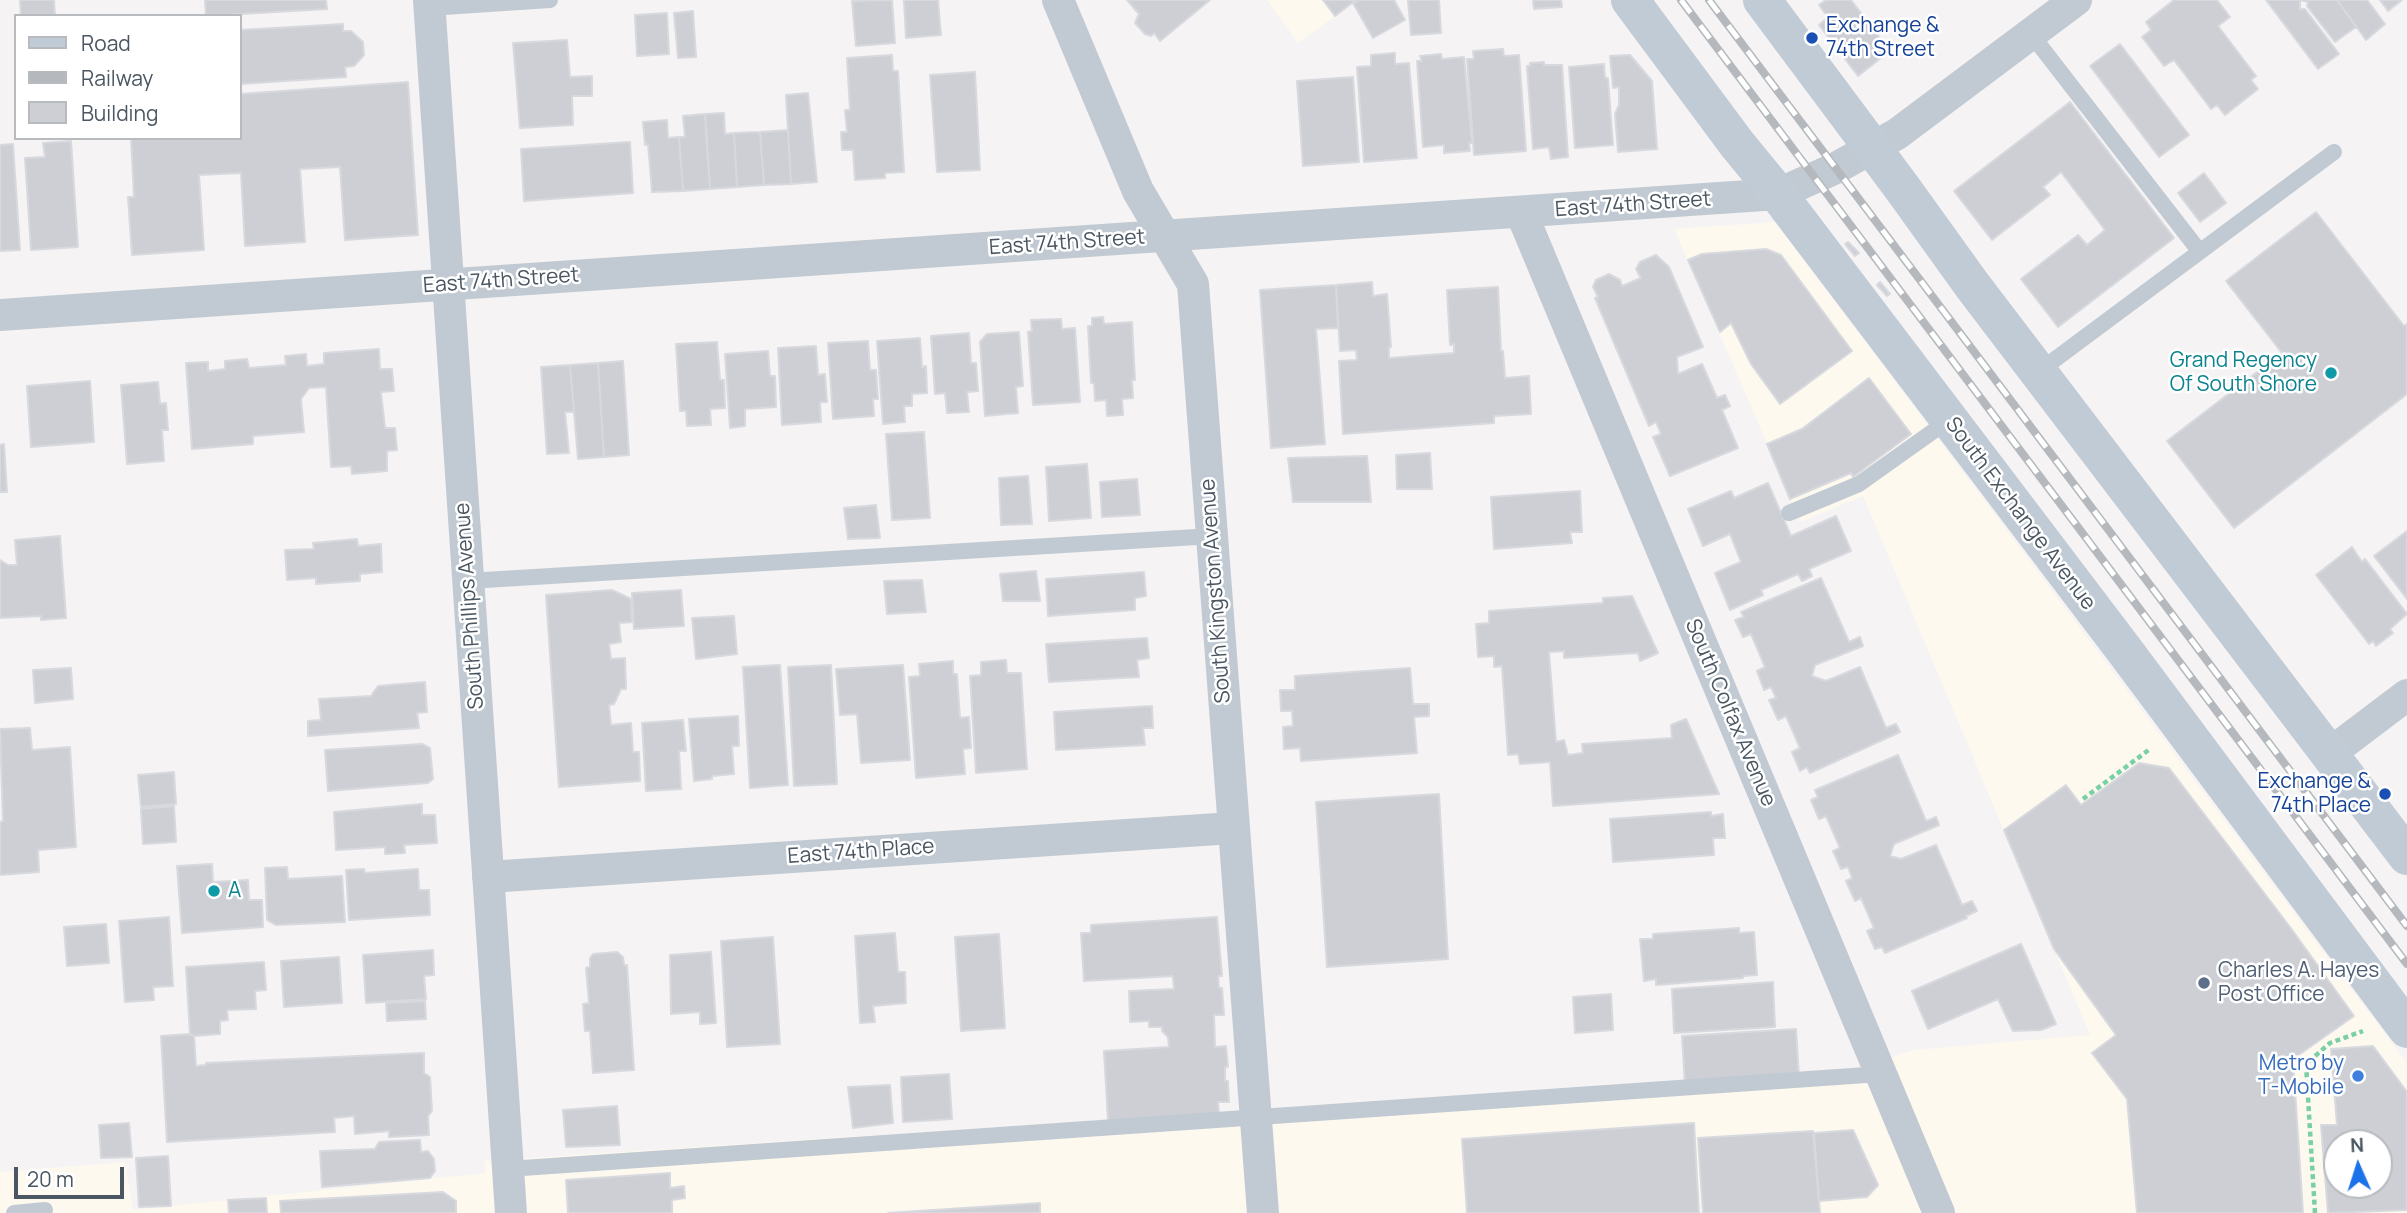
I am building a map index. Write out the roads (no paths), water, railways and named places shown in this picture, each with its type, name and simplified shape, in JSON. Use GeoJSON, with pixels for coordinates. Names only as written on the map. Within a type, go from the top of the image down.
{"type":"FeatureCollection","features":[{"type":"Feature","properties":{"kind":"main road","name":"South Exchange Avenue"},"geometry":{"type":"LineString","coordinates":[[1630,0],[2125,651],[2390,1027]]}},
{"type":"Feature","properties":{"kind":"main road"},"geometry":{"type":"LineString","coordinates":[[1762,0],[2038,372],[2407,856]]}},
{"type":"Feature","properties":{"kind":"street","name":"South Kingston Avenue"},"geometry":{"type":"LineString","coordinates":[[1058,0],[1138,191],[1194,284],[1263,1213]]}},
{"type":"Feature","properties":{"kind":"street","name":"East 74th Street"},"geometry":{"type":"LineString","coordinates":[[0,314],[1778,194],[1836,169],[1897,134],[2076,0]]}},
{"type":"Feature","properties":{"kind":"street","name":"South Phillips Avenue"},"geometry":{"type":"LineString","coordinates":[[429,4],[511,1213]]}},
{"type":"Feature","properties":{"kind":"street","name":"South Colfax Avenue"},"geometry":{"type":"LineString","coordinates":[[1521,212],[1939,1213]]}},
{"type":"Feature","properties":{"kind":"street"},"geometry":{"type":"LineString","coordinates":[[2329,754],[2407,695]]}},
{"type":"Feature","properties":{"kind":"street","name":"East 74th Place"},"geometry":{"type":"LineString","coordinates":[[488,877],[1233,828]]}},
{"type":"Feature","properties":{"kind":"lane"},"geometry":{"type":"LineString","coordinates":[[429,4],[550,0]]}},
{"type":"Feature","properties":{"kind":"lane"},"geometry":{"type":"LineString","coordinates":[[2031,34],[2200,252]]}},
{"type":"Feature","properties":{"kind":"lane"},"geometry":{"type":"LineString","coordinates":[[2038,372],[2334,152]]}},
{"type":"Feature","properties":{"kind":"lane"},"geometry":{"type":"LineString","coordinates":[[1789,513],[1859,484],[1949,420]]}},
{"type":"Feature","properties":{"kind":"lane"},"geometry":{"type":"LineString","coordinates":[[468,581],[1213,536]]}},
{"type":"Feature","properties":{"kind":"lane"},"geometry":{"type":"LineString","coordinates":[[508,1170],[1881,1073]]}},
{"type":"Feature","properties":{"kind":"lane"},"geometry":{"type":"LineString","coordinates":[[14,1213],[45,1210]]}},
{"type":"Feature","properties":{"kind":"railway"},"geometry":{"type":"LineString","coordinates":[[1681,0],[2407,964]]}},
{"type":"Feature","properties":{"kind":"railway"},"geometry":{"type":"LineString","coordinates":[[1709,0],[2407,926]]}},
{"type":"Feature","properties":{"kind":"place","name":"Exchange & 74th Street"},"geometry":{"type":"Point","coordinates":[1812,38]}},
{"type":"Feature","properties":{"kind":"place","name":"Grand Regency Of South Shore"},"geometry":{"type":"Point","coordinates":[2331,373]}},
{"type":"Feature","properties":{"kind":"place","name":"Exchange & 74th Place"},"geometry":{"type":"Point","coordinates":[2385,794]}},
{"type":"Feature","properties":{"kind":"place","name":"A"},"geometry":{"type":"Point","coordinates":[214,891]}},
{"type":"Feature","properties":{"kind":"place","name":"Charles A. Hayes Post Office"},"geometry":{"type":"Point","coordinates":[2204,983]}},
{"type":"Feature","properties":{"kind":"place","name":"Metro by T-Mobile"},"geometry":{"type":"Point","coordinates":[2358,1076]}}]}
